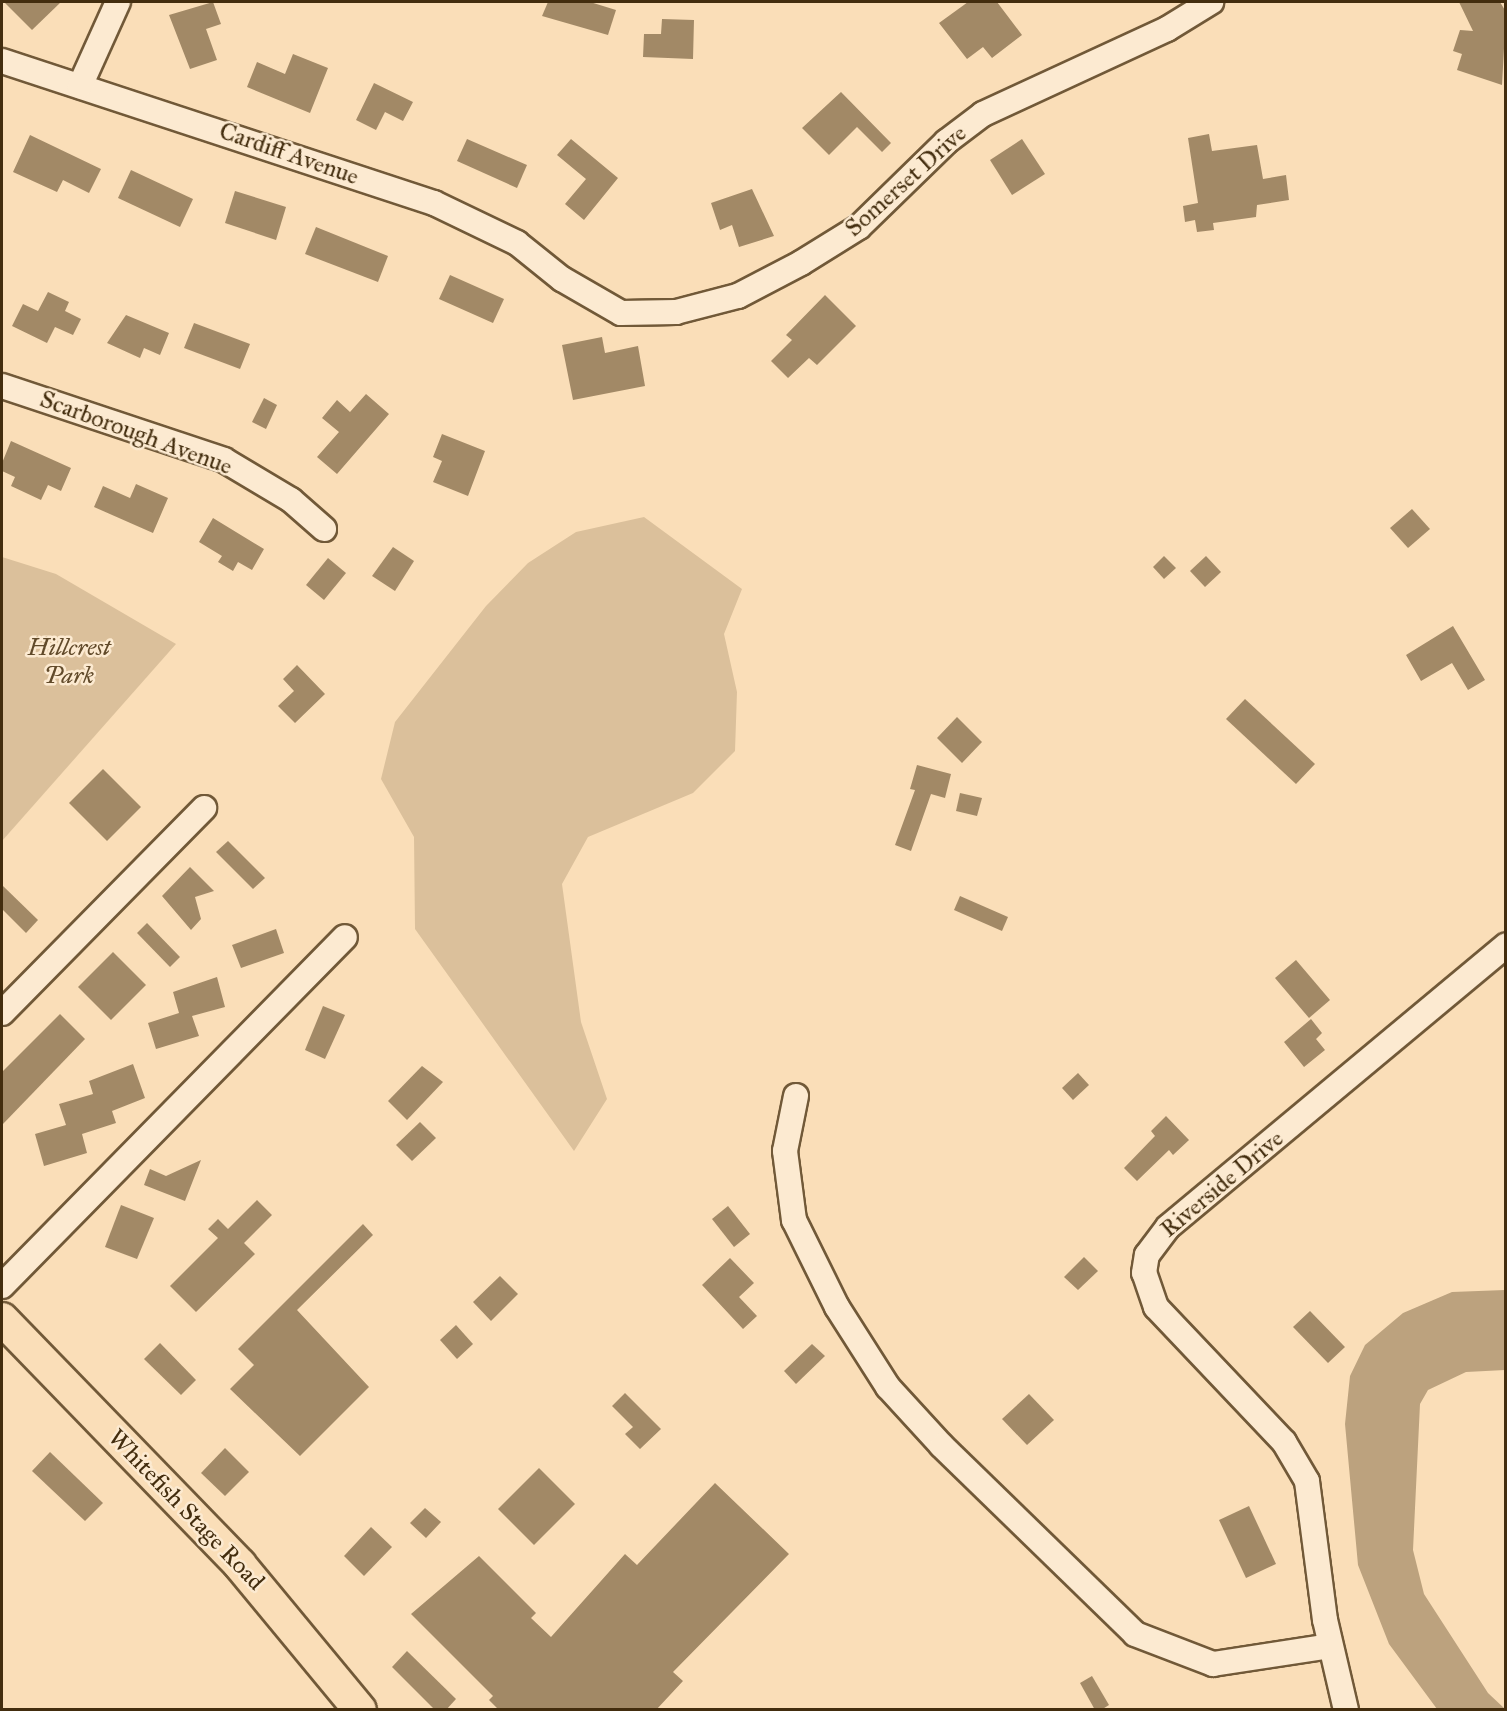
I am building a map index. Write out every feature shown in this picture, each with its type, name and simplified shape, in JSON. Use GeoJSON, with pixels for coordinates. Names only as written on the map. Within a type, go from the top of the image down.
{"type":"FeatureCollection","features":[{"type":"Feature","properties":{"kind":"main road","name":"Whitefish Stage Road"},"geometry":{"type":"LineString","coordinates":[[2,1319],[255,1581],[360,1710]]}},
{"type":"Feature","properties":{"kind":"street"},"geometry":{"type":"LineString","coordinates":[[80,86],[118,2]]}},
{"type":"Feature","properties":{"kind":"street","name":"Somerset Drive"},"geometry":{"type":"LineString","coordinates":[[562,279],[621,313],[676,312],[738,296],[859,227],[946,142],[983,114],[1167,29],[1211,2]]}},
{"type":"Feature","properties":{"kind":"street","name":"Cardiff Avenue"},"geometry":{"type":"LineString","coordinates":[[2,61],[434,203],[517,243],[562,279]]}},
{"type":"Feature","properties":{"kind":"street","name":"Scarborough Avenue"},"geometry":{"type":"LineString","coordinates":[[2,386],[225,460],[291,500],[324,529]]}},
{"type":"Feature","properties":{"kind":"street"},"geometry":{"type":"LineString","coordinates":[[2,1013],[204,808]]}},
{"type":"Feature","properties":{"kind":"street"},"geometry":{"type":"LineString","coordinates":[[2,1286],[345,937]]}},
{"type":"Feature","properties":{"kind":"street","name":"Riverside Drive"},"geometry":{"type":"LineString","coordinates":[[1346,1710],[1330,1646],[1313,1504],[1298,1461],[1156,1307],[1144,1273],[1147,1255],[1168,1227],[1506,945]]}},
{"type":"Feature","properties":{"kind":"street"},"geometry":{"type":"LineString","coordinates":[[796,1096],[785,1151],[794,1221],[837,1307],[888,1387],[942,1446],[1135,1634],[1213,1664],[1330,1646]]}},
{"type":"Feature","properties":{"kind":"green space"},"geometry":{"type":"Polygon","coordinates":[[[644,517],[742,589],[724,634],[737,692],[735,751],[693,793],[588,837],[562,884],[581,1022],[607,1099],[574,1151],[415,929],[414,837],[381,779],[395,722],[486,606],[528,563],[576,532],[644,517]]]}},
{"type":"Feature","properties":{"kind":"green space","name":"Hillcrest Park"},"geometry":{"type":"Polygon","coordinates":[[[2,557],[56,574],[176,644],[2,841],[2,557]]]}},
{"type":"Feature","properties":{"kind":"shaded area"},"geometry":{"type":"Polygon","coordinates":[[[1505,1290],[1505,1370],[1466,1372],[1428,1390],[1420,1404],[1413,1550],[1424,1594],[1488,1693],[1505,1709],[1437,1709],[1389,1644],[1358,1565],[1345,1424],[1350,1376],[1365,1345],[1403,1313],[1452,1292],[1505,1290]]]}},
{"type":"Feature","properties":{"kind":"building"},"geometry":{"type":"Polygon","coordinates":[[[4,2],[61,2],[32,30],[4,2]]]}},
{"type":"Feature","properties":{"kind":"building"},"geometry":{"type":"Polygon","coordinates":[[[213,2],[221,24],[206,29],[217,60],[190,69],[169,15],[213,2]]]}},
{"type":"Feature","properties":{"kind":"building"},"geometry":{"type":"Polygon","coordinates":[[[548,2],[590,2],[616,10],[608,35],[542,16],[548,2]]]}},
{"type":"Feature","properties":{"kind":"building"},"geometry":{"type":"Polygon","coordinates":[[[968,2],[997,2],[1022,35],[992,58],[983,47],[967,59],[939,23],[968,2]]]}},
{"type":"Feature","properties":{"kind":"building"},"geometry":{"type":"Polygon","coordinates":[[[1459,2],[1500,2],[1506,12],[1502,85],[1457,70],[1462,54],[1453,51],[1460,30],[1473,31],[1459,2]]]}},
{"type":"Feature","properties":{"kind":"building"},"geometry":{"type":"Polygon","coordinates":[[[662,19],[694,20],[693,59],[643,57],[644,34],[661,34],[662,19]]]}},
{"type":"Feature","properties":{"kind":"building"},"geometry":{"type":"Polygon","coordinates":[[[293,54],[328,68],[310,113],[247,87],[257,62],[285,74],[293,54]]]}},
{"type":"Feature","properties":{"kind":"building"},"geometry":{"type":"Polygon","coordinates":[[[374,83],[413,102],[403,121],[385,112],[376,130],[356,120],[374,83]]]}},
{"type":"Feature","properties":{"kind":"building"},"geometry":{"type":"Polygon","coordinates":[[[841,92],[891,143],[882,152],[857,127],[829,155],[802,128],[841,92]]]}},
{"type":"Feature","properties":{"kind":"building"},"geometry":{"type":"Polygon","coordinates":[[[1209,134],[1212,151],[1257,145],[1263,179],[1286,175],[1289,200],[1257,205],[1256,217],[1213,223],[1214,230],[1197,232],[1195,220],[1185,222],[1183,206],[1198,203],[1188,138],[1209,134]]]}},
{"type":"Feature","properties":{"kind":"building"},"geometry":{"type":"Polygon","coordinates":[[[30,135],[101,169],[89,193],[63,180],[57,192],[13,172],[30,135]]]}},
{"type":"Feature","properties":{"kind":"building"},"geometry":{"type":"Polygon","coordinates":[[[467,139],[527,165],[517,188],[457,161],[467,139]]]}},
{"type":"Feature","properties":{"kind":"building"},"geometry":{"type":"Polygon","coordinates":[[[571,139],[618,178],[584,220],[565,204],[586,179],[557,155],[571,139]]]}},
{"type":"Feature","properties":{"kind":"building"},"geometry":{"type":"Polygon","coordinates":[[[1022,139],[1045,174],[1012,195],[990,160],[1022,139]]]}},
{"type":"Feature","properties":{"kind":"building"},"geometry":{"type":"Polygon","coordinates":[[[131,170],[193,199],[180,227],[118,198],[131,170]]]}},
{"type":"Feature","properties":{"kind":"building"},"geometry":{"type":"Polygon","coordinates":[[[752,189],[774,236],[739,247],[732,225],[720,230],[711,203],[752,189]]]}},
{"type":"Feature","properties":{"kind":"building"},"geometry":{"type":"Polygon","coordinates":[[[235,191],[286,207],[276,240],[225,223],[235,191]]]}},
{"type":"Feature","properties":{"kind":"building"},"geometry":{"type":"Polygon","coordinates":[[[316,227],[388,256],[378,282],[305,254],[316,227]]]}},
{"type":"Feature","properties":{"kind":"building"},"geometry":{"type":"Polygon","coordinates":[[[450,275],[504,299],[493,323],[439,299],[450,275]]]}},
{"type":"Feature","properties":{"kind":"building"},"geometry":{"type":"Polygon","coordinates":[[[48,292],[69,302],[65,311],[81,319],[73,335],[55,327],[47,343],[12,326],[23,304],[38,311],[48,292]]]}},
{"type":"Feature","properties":{"kind":"building"},"geometry":{"type":"Polygon","coordinates":[[[825,295],[856,326],[817,365],[809,358],[788,378],[771,361],[792,340],[786,335],[825,295]]]}},
{"type":"Feature","properties":{"kind":"building"},"geometry":{"type":"Polygon","coordinates":[[[126,315],[169,333],[160,355],[144,348],[140,358],[107,343],[126,315]]]}},
{"type":"Feature","properties":{"kind":"building"},"geometry":{"type":"Polygon","coordinates":[[[194,323],[250,344],[240,369],[184,348],[194,323]]]}},
{"type":"Feature","properties":{"kind":"building"},"geometry":{"type":"Polygon","coordinates":[[[602,337],[605,353],[638,346],[645,386],[573,400],[562,345],[602,337]]]}},
{"type":"Feature","properties":{"kind":"building"},"geometry":{"type":"Polygon","coordinates":[[[366,394],[389,414],[337,474],[317,457],[339,432],[322,418],[337,400],[350,412],[366,394]]]}},
{"type":"Feature","properties":{"kind":"building"},"geometry":{"type":"Polygon","coordinates":[[[264,398],[277,405],[266,429],[252,422],[264,398]]]}},
{"type":"Feature","properties":{"kind":"building"},"geometry":{"type":"Polygon","coordinates":[[[442,434],[485,451],[468,496],[433,482],[442,461],[433,457],[442,434]]]}},
{"type":"Feature","properties":{"kind":"building"},"geometry":{"type":"Polygon","coordinates":[[[11,441],[71,468],[61,491],[48,485],[41,500],[11,486],[15,477],[2,471],[2,463],[11,441]]]}},
{"type":"Feature","properties":{"kind":"building"},"geometry":{"type":"Polygon","coordinates":[[[136,484],[168,498],[153,533],[94,507],[103,486],[130,498],[136,484]]]}},
{"type":"Feature","properties":{"kind":"building"},"geometry":{"type":"Polygon","coordinates":[[[1412,509],[1430,529],[1408,548],[1390,528],[1412,509]]]}},
{"type":"Feature","properties":{"kind":"building"},"geometry":{"type":"Polygon","coordinates":[[[213,518],[264,549],[252,570],[238,562],[233,571],[218,562],[222,556],[199,542],[213,518]]]}},
{"type":"Feature","properties":{"kind":"building"},"geometry":{"type":"Polygon","coordinates":[[[393,547],[414,561],[395,591],[372,576],[393,547]]]}},
{"type":"Feature","properties":{"kind":"building"},"geometry":{"type":"Polygon","coordinates":[[[1164,556],[1176,568],[1164,579],[1153,567],[1164,556]]]}},
{"type":"Feature","properties":{"kind":"building"},"geometry":{"type":"Polygon","coordinates":[[[1206,556],[1221,572],[1205,587],[1190,571],[1206,556]]]}},
{"type":"Feature","properties":{"kind":"building"},"geometry":{"type":"Polygon","coordinates":[[[328,558],[346,573],[324,600],[306,585],[328,558]]]}},
{"type":"Feature","properties":{"kind":"building"},"geometry":{"type":"Polygon","coordinates":[[[1453,626],[1485,680],[1468,690],[1452,663],[1421,681],[1406,655],[1453,626]]]}},
{"type":"Feature","properties":{"kind":"building"},"geometry":{"type":"Polygon","coordinates":[[[297,665],[325,694],[295,723],[278,706],[294,691],[283,679],[297,665]]]}},
{"type":"Feature","properties":{"kind":"building"},"geometry":{"type":"Polygon","coordinates":[[[1245,699],[1315,764],[1296,784],[1226,719],[1245,699]]]}},
{"type":"Feature","properties":{"kind":"building"},"geometry":{"type":"Polygon","coordinates":[[[957,717],[982,742],[962,763],[937,738],[957,717]]]}},
{"type":"Feature","properties":{"kind":"building"},"geometry":{"type":"Polygon","coordinates":[[[917,765],[951,774],[945,798],[931,794],[911,851],[895,845],[915,790],[910,789],[917,765]]]}},
{"type":"Feature","properties":{"kind":"building"},"geometry":{"type":"Polygon","coordinates":[[[103,769],[141,807],[107,841],[69,803],[103,769]]]}},
{"type":"Feature","properties":{"kind":"building"},"geometry":{"type":"Polygon","coordinates":[[[960,793],[982,798],[977,816],[956,811],[960,793]]]}},
{"type":"Feature","properties":{"kind":"building"},"geometry":{"type":"Polygon","coordinates":[[[228,841],[265,878],[253,889],[216,852],[228,841]]]}},
{"type":"Feature","properties":{"kind":"building"},"geometry":{"type":"Polygon","coordinates":[[[190,867],[214,891],[195,897],[201,919],[191,930],[162,896],[190,867]]]}},
{"type":"Feature","properties":{"kind":"building"},"geometry":{"type":"Polygon","coordinates":[[[2,885],[38,920],[26,933],[2,909],[2,885]]]}},
{"type":"Feature","properties":{"kind":"building"},"geometry":{"type":"Polygon","coordinates":[[[960,896],[1008,917],[1002,931],[954,910],[960,896]]]}},
{"type":"Feature","properties":{"kind":"building"},"geometry":{"type":"Polygon","coordinates":[[[147,923],[180,957],[170,967],[137,933],[147,923]]]}},
{"type":"Feature","properties":{"kind":"building"},"geometry":{"type":"Polygon","coordinates":[[[276,929],[284,953],[241,968],[232,945],[276,929]]]}},
{"type":"Feature","properties":{"kind":"building"},"geometry":{"type":"Polygon","coordinates":[[[113,952],[146,985],[111,1020],[78,987],[113,952]]]}},
{"type":"Feature","properties":{"kind":"building"},"geometry":{"type":"Polygon","coordinates":[[[1296,960],[1330,1000],[1309,1018],[1275,978],[1296,960]]]}},
{"type":"Feature","properties":{"kind":"building"},"geometry":{"type":"Polygon","coordinates":[[[217,977],[225,1007],[192,1016],[199,1036],[156,1049],[148,1023],[179,1013],[173,992],[217,977]]]}},
{"type":"Feature","properties":{"kind":"building"},"geometry":{"type":"Polygon","coordinates":[[[323,1006],[345,1015],[325,1059],[305,1050],[323,1006]]]}},
{"type":"Feature","properties":{"kind":"building"},"geometry":{"type":"Polygon","coordinates":[[[60,1014],[85,1039],[2,1125],[2,1072],[60,1014]]]}},
{"type":"Feature","properties":{"kind":"building"},"geometry":{"type":"Polygon","coordinates":[[[1311,1019],[1322,1033],[1316,1039],[1325,1050],[1304,1067],[1284,1042],[1311,1019]]]}},
{"type":"Feature","properties":{"kind":"building"},"geometry":{"type":"Polygon","coordinates":[[[133,1064],[145,1098],[112,1111],[116,1123],[82,1134],[87,1153],[44,1166],[35,1134],[66,1125],[59,1104],[93,1094],[89,1081],[133,1064]]]}},
{"type":"Feature","properties":{"kind":"building"},"geometry":{"type":"Polygon","coordinates":[[[422,1066],[443,1082],[407,1120],[388,1101],[422,1066]]]}},
{"type":"Feature","properties":{"kind":"building"},"geometry":{"type":"Polygon","coordinates":[[[1078,1073],[1089,1085],[1073,1100],[1062,1088],[1078,1073]]]}},
{"type":"Feature","properties":{"kind":"building"},"geometry":{"type":"Polygon","coordinates":[[[1166,1116],[1189,1140],[1173,1155],[1169,1150],[1137,1181],[1124,1168],[1155,1136],[1151,1131],[1166,1116]]]}},
{"type":"Feature","properties":{"kind":"building"},"geometry":{"type":"Polygon","coordinates":[[[420,1122],[436,1138],[412,1161],[396,1145],[420,1122]]]}},
{"type":"Feature","properties":{"kind":"building"},"geometry":{"type":"Polygon","coordinates":[[[201,1160],[185,1201],[144,1185],[150,1169],[166,1176],[201,1160]]]}},
{"type":"Feature","properties":{"kind":"building"},"geometry":{"type":"Polygon","coordinates":[[[257,1200],[272,1215],[244,1243],[255,1254],[196,1312],[170,1286],[218,1238],[208,1229],[218,1219],[228,1229],[257,1200]]]}},
{"type":"Feature","properties":{"kind":"building"},"geometry":{"type":"Polygon","coordinates":[[[121,1205],[154,1218],[137,1259],[105,1247],[121,1205]]]}},
{"type":"Feature","properties":{"kind":"building"},"geometry":{"type":"Polygon","coordinates":[[[728,1206],[750,1234],[734,1247],[712,1219],[728,1206]]]}},
{"type":"Feature","properties":{"kind":"building"},"geometry":{"type":"Polygon","coordinates":[[[363,1224],[373,1235],[297,1310],[369,1387],[300,1456],[230,1389],[254,1365],[238,1349],[363,1224]]]}},
{"type":"Feature","properties":{"kind":"building"},"geometry":{"type":"Polygon","coordinates":[[[1084,1257],[1098,1271],[1078,1290],[1064,1277],[1084,1257]]]}},
{"type":"Feature","properties":{"kind":"building"},"geometry":{"type":"Polygon","coordinates":[[[730,1258],[754,1283],[739,1297],[757,1316],[743,1329],[702,1285],[730,1258]]]}},
{"type":"Feature","properties":{"kind":"building"},"geometry":{"type":"Polygon","coordinates":[[[500,1276],[518,1294],[491,1321],[473,1302],[500,1276]]]}},
{"type":"Feature","properties":{"kind":"building"},"geometry":{"type":"Polygon","coordinates":[[[1310,1311],[1345,1347],[1328,1363],[1293,1327],[1310,1311]]]}},
{"type":"Feature","properties":{"kind":"building"},"geometry":{"type":"Polygon","coordinates":[[[456,1325],[473,1344],[457,1359],[440,1340],[456,1325]]]}},
{"type":"Feature","properties":{"kind":"building"},"geometry":{"type":"Polygon","coordinates":[[[160,1343],[196,1380],[181,1395],[144,1359],[160,1343]]]}},
{"type":"Feature","properties":{"kind":"building"},"geometry":{"type":"Polygon","coordinates":[[[812,1344],[825,1356],[796,1384],[784,1371],[812,1344]]]}},
{"type":"Feature","properties":{"kind":"building"},"geometry":{"type":"Polygon","coordinates":[[[625,1393],[661,1429],[640,1449],[625,1434],[633,1427],[612,1406],[625,1393]]]}},
{"type":"Feature","properties":{"kind":"building"},"geometry":{"type":"Polygon","coordinates":[[[1029,1394],[1054,1420],[1027,1445],[1002,1419],[1029,1394]]]}},
{"type":"Feature","properties":{"kind":"building"},"geometry":{"type":"Polygon","coordinates":[[[225,1448],[249,1472],[225,1496],[201,1473],[225,1448]]]}},
{"type":"Feature","properties":{"kind":"building"},"geometry":{"type":"Polygon","coordinates":[[[50,1452],[103,1503],[85,1521],[32,1471],[50,1452]]]}},
{"type":"Feature","properties":{"kind":"building"},"geometry":{"type":"Polygon","coordinates":[[[539,1468],[575,1504],[534,1545],[498,1509],[539,1468]]]}},
{"type":"Feature","properties":{"kind":"building"},"geometry":{"type":"Polygon","coordinates":[[[715,1483],[789,1554],[673,1672],[683,1681],[656,1710],[499,1710],[489,1700],[493,1696],[411,1614],[479,1556],[536,1613],[531,1618],[551,1637],[625,1554],[637,1565],[715,1483]]]}},
{"type":"Feature","properties":{"kind":"building"},"geometry":{"type":"Polygon","coordinates":[[[1249,1506],[1276,1564],[1246,1578],[1219,1520],[1249,1506]]]}},
{"type":"Feature","properties":{"kind":"building"},"geometry":{"type":"Polygon","coordinates":[[[425,1508],[441,1522],[426,1538],[410,1523],[425,1508]]]}},
{"type":"Feature","properties":{"kind":"building"},"geometry":{"type":"Polygon","coordinates":[[[371,1527],[392,1547],[364,1576],[344,1556],[371,1527]]]}},
{"type":"Feature","properties":{"kind":"building"},"geometry":{"type":"Polygon","coordinates":[[[407,1651],[456,1699],[446,1710],[435,1710],[392,1667],[407,1651]]]}},
{"type":"Feature","properties":{"kind":"building"},"geometry":{"type":"Polygon","coordinates":[[[1092,1676],[1109,1705],[1101,1710],[1095,1710],[1080,1683],[1092,1676]]]}}]}
